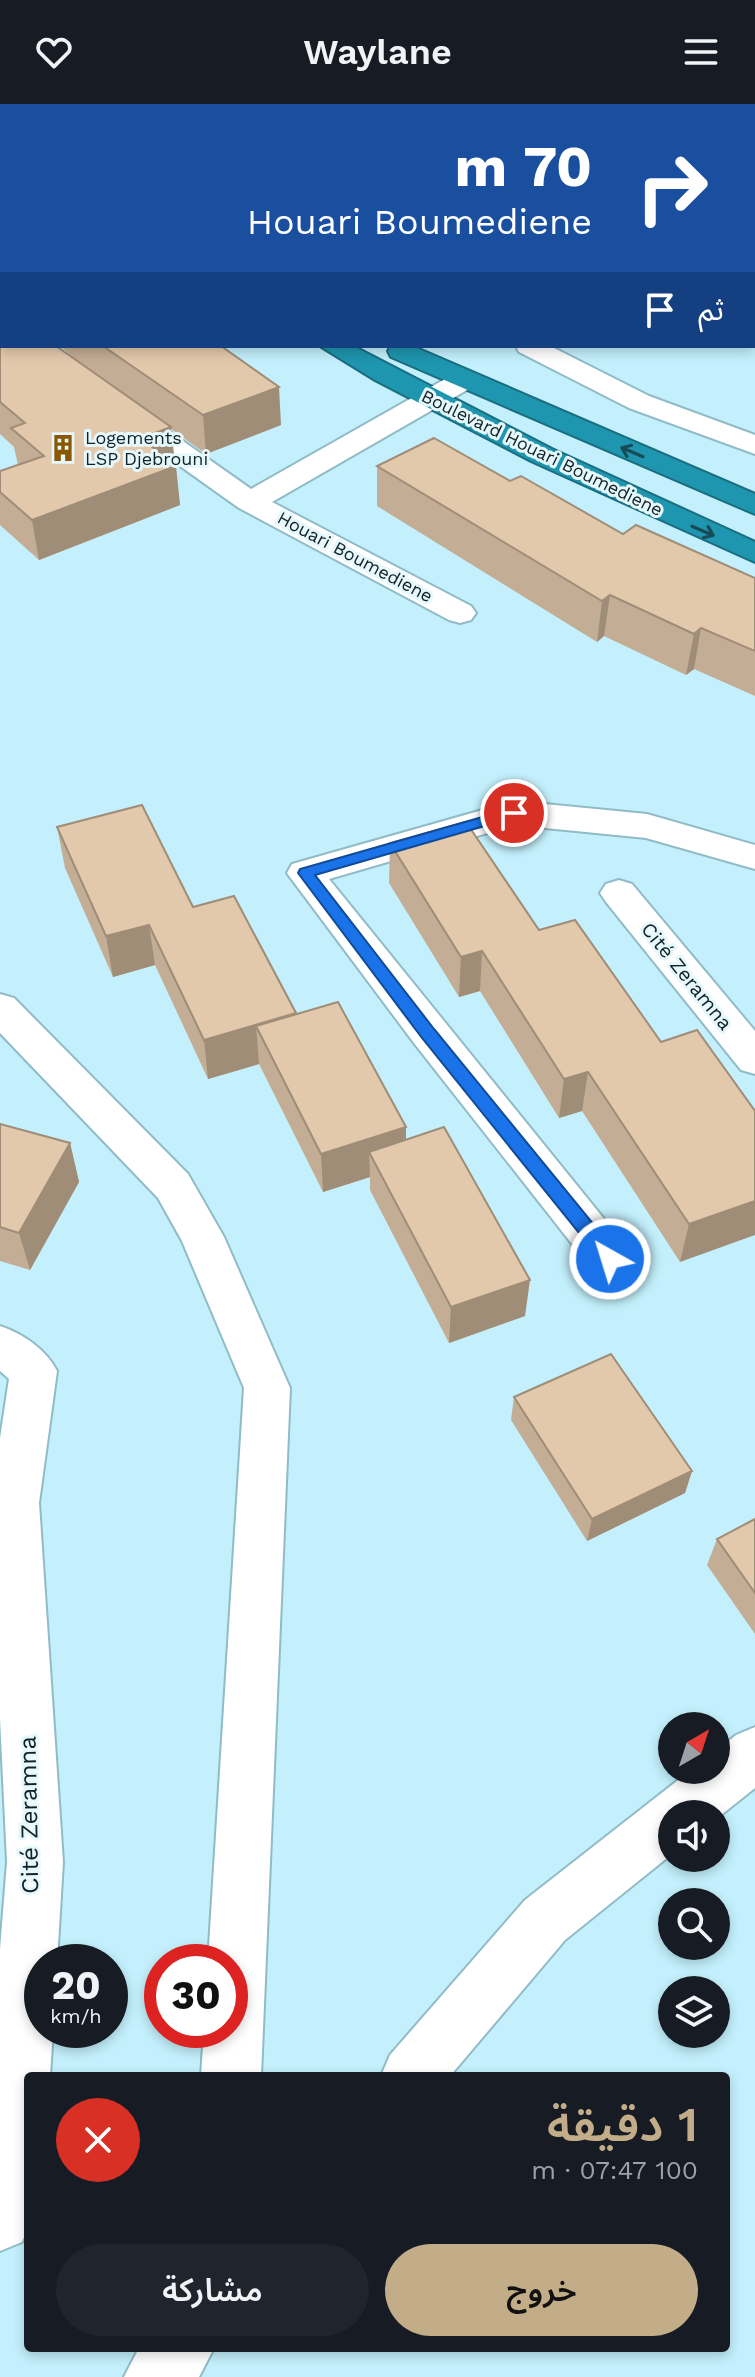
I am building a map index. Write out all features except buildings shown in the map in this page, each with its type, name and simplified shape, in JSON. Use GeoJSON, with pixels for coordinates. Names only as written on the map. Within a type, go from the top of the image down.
{"type":"FeatureCollection","features":[{"type":"Feature","properties":{"kind":"highway","name":"Boulevard Houari Boumediene"},"geometry":{"type":"LineString","coordinates":[[337,348],[651,508],[755,553]]}},
{"type":"Feature","properties":{"kind":"highway","name":"Boulevard Houari Boumediene"},"geometry":{"type":"LineString","coordinates":[[395,348],[755,505]]}},
{"type":"Feature","properties":{"kind":"street","name":"Houari Boumediene"},"geometry":{"type":"LineString","coordinates":[[41,348],[79,381],[250,502],[460,613]]}},
{"type":"Feature","properties":{"kind":"street"},"geometry":{"type":"LineString","coordinates":[[533,348],[639,402],[755,445]]}},
{"type":"Feature","properties":{"kind":"street","name":"Houari Boumediene"},"geometry":{"type":"LineString","coordinates":[[250,502],[464,380]]}},
{"type":"Feature","properties":{"kind":"street"},"geometry":{"type":"LineString","coordinates":[[610,1259],[428,1033],[305,873],[514,813],[647,826],[755,857]]}},
{"type":"Feature","properties":{"kind":"street","name":"Cité Zeramna"},"geometry":{"type":"LineString","coordinates":[[619,893],[755,1059]]}},
{"type":"Feature","properties":{"kind":"street"},"geometry":{"type":"LineString","coordinates":[[0,1008],[173,1186],[202,1237],[267,1388],[231,2072]]}},
{"type":"Feature","properties":{"kind":"street","name":"Cité Zeramna"},"geometry":{"type":"LineString","coordinates":[[0,1345],[34,1371],[7,1504],[35,1862],[12,2183],[0,2220]]}},
{"type":"Feature","properties":{"kind":"street"},"geometry":{"type":"LineString","coordinates":[[697,1800],[755,1754]]}},
{"type":"Feature","properties":{"kind":"street"},"geometry":{"type":"LineString","coordinates":[[414,2072],[545,1920],[658,1830]]}},
{"type":"Feature","properties":{"kind":"street"},"geometry":{"type":"LineString","coordinates":[[157,2377],[178,2352]]}},
{"type":"Feature","properties":{"kind":"place","name":"Logements LSP Djebrouni"},"geometry":{"type":"Point","coordinates":[63,448]}},
{"type":"Feature","properties":{"kind":"route"},"geometry":{"type":"LineString","coordinates":[[514,813],[305,873],[428,1033],[610,1259]]}}]}
